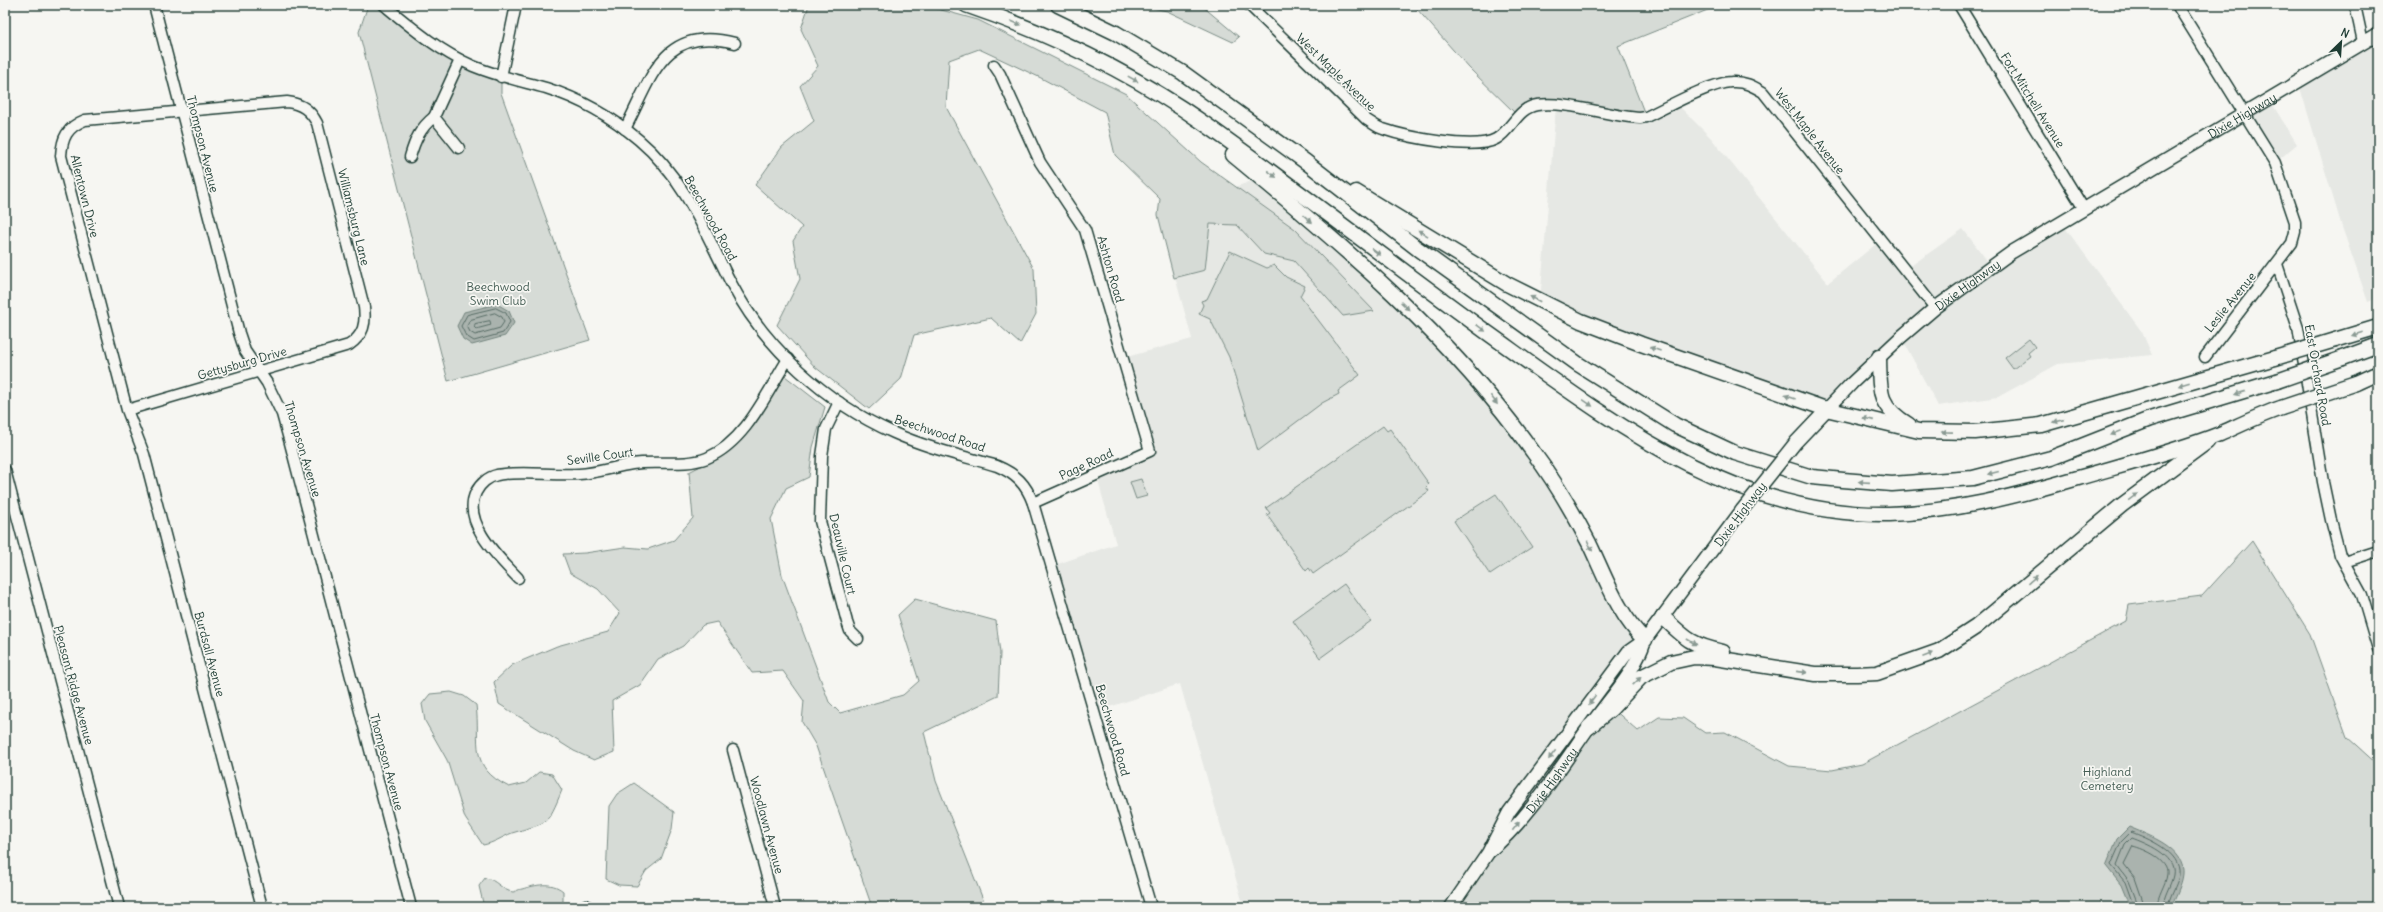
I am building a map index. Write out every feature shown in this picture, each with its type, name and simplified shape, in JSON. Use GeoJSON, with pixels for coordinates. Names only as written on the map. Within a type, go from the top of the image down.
{"type":"FeatureCollection","features":[{"type":"Feature","properties":{"kind":"highway"},"geometry":{"type":"LineString","coordinates":[[966,5],[1012,21],[1075,48],[1148,87],[1202,122],[1370,248],[1557,382],[1633,433],[1683,463],[1741,488],[1793,504],[1848,511],[1888,514],[1939,511],[2000,500],[2118,468],[2219,434],[2281,408],[2356,383],[2378,373]]}},
{"type":"Feature","properties":{"kind":"highway"},"geometry":{"type":"LineString","coordinates":[[1058,5],[1116,33],[1183,73],[1306,162],[1418,249],[1578,364],[1624,395],[1675,425],[1735,453],[1812,477],[1892,484],[1972,478],[2051,458],[2150,420],[2277,381],[2378,345]]}},
{"type":"Feature","properties":{"kind":"highway"},"geometry":{"type":"LineString","coordinates":[[1148,87],[1260,178],[1385,287],[1478,379],[1537,458],[1588,542],[1632,628],[1645,640]]}},
{"type":"Feature","properties":{"kind":"highway"},"geometry":{"type":"LineString","coordinates":[[1306,162],[1507,284],[1540,302],[1641,344],[1826,409],[1919,431],[1975,432],[2041,425],[2378,327]]}},
{"type":"Feature","properties":{"kind":"highway"},"geometry":{"type":"LineString","coordinates":[[1879,357],[1880,385],[1884,404],[1893,416],[1919,431]]}},
{"type":"Feature","properties":{"kind":"highway"},"geometry":{"type":"LineString","coordinates":[[1589,727],[1612,708],[1641,677],[1671,662],[1694,657],[1763,665],[1815,674],[1877,673],[1939,651],[1976,627],[2122,505],[2219,434]]}},
{"type":"Feature","properties":{"kind":"highway"},"geometry":{"type":"LineString","coordinates":[[1663,617],[1680,634],[1700,647],[1723,652],[1763,665]]}},
{"type":"Feature","properties":{"kind":"main road","name":"Dixie Highway"},"geometry":{"type":"LineString","coordinates":[[1451,907],[1488,853],[1509,812],[1628,652],[1645,640],[1742,510],[1796,442],[1826,409],[1879,357],[1936,308],[2012,252],[2378,34]]}},
{"type":"Feature","properties":{"kind":"main road","name":"Dixie Highway"},"geometry":{"type":"LineString","coordinates":[[1488,853],[1508,836],[1589,727],[1639,659],[1645,640]]}},
{"type":"Feature","properties":{"kind":"street","name":"Thompson Avenue"},"geometry":{"type":"LineString","coordinates":[[154,5],[238,333],[257,371],[267,383],[282,414],[411,907]]}},
{"type":"Feature","properties":{"kind":"street","name":"Beechwood Road"},"geometry":{"type":"LineString","coordinates":[[384,5],[426,39],[460,60],[501,77],[567,96],[606,116],[625,129],[642,142],[674,177],[703,225],[730,282],[761,329],[788,359],[839,402],[895,434],[1012,472],[1026,486],[1033,503],[1151,907]]}},
{"type":"Feature","properties":{"kind":"street"},"geometry":{"type":"LineString","coordinates":[[501,77],[516,5]]}},
{"type":"Feature","properties":{"kind":"street","name":"West Maple Avenue"},"geometry":{"type":"LineString","coordinates":[[1249,5],[1367,120],[1381,129],[1401,134],[1479,145],[1496,139],[1518,116],[1535,106],[1556,106],[1640,118],[1646,117],[1720,84],[1738,82],[1753,86],[1763,92],[1936,308]]}},
{"type":"Feature","properties":{"kind":"street","name":"Fort Mitchell Avenue"},"geometry":{"type":"LineString","coordinates":[[1959,5],[2084,209]]}},
{"type":"Feature","properties":{"kind":"street"},"geometry":{"type":"LineString","coordinates":[[2177,5],[2274,163],[2295,222],[2295,232],[2292,243],[2277,264]]}},
{"type":"Feature","properties":{"kind":"street"},"geometry":{"type":"LineString","coordinates":[[2355,5],[2363,42]]}},
{"type":"Feature","properties":{"kind":"street"},"geometry":{"type":"LineString","coordinates":[[625,129],[667,54],[686,42],[705,38],[735,43]]}},
{"type":"Feature","properties":{"kind":"street"},"geometry":{"type":"LineString","coordinates":[[410,157],[415,139],[424,124],[434,117],[460,60]]}},
{"type":"Feature","properties":{"kind":"street","name":"Ashton Road"},"geometry":{"type":"LineString","coordinates":[[994,65],[1040,162],[1086,230],[1150,451]]}},
{"type":"Feature","properties":{"kind":"street","name":"Allentown Drive"},"geometry":{"type":"LineString","coordinates":[[127,410],[61,156],[61,144],[71,127],[85,120],[287,102],[305,108]]}},
{"type":"Feature","properties":{"kind":"street","name":"Williamsburg Lane"},"geometry":{"type":"LineString","coordinates":[[305,108],[312,114],[316,123],[364,307],[366,320],[360,335]]}},
{"type":"Feature","properties":{"kind":"street"},"geometry":{"type":"LineString","coordinates":[[434,117],[459,148]]}},
{"type":"Feature","properties":{"kind":"street","name":"Leslie Avenue"},"geometry":{"type":"LineString","coordinates":[[2205,357],[2212,345],[2277,264]]}},
{"type":"Feature","properties":{"kind":"street","name":"East Orchard Road"},"geometry":{"type":"LineString","coordinates":[[2277,264],[2298,328],[2322,482],[2331,520],[2344,562],[2362,595],[2378,649]]}},
{"type":"Feature","properties":{"kind":"street","name":"Gettysburg Drive"},"geometry":{"type":"LineString","coordinates":[[127,410],[350,344],[360,335]]}},
{"type":"Feature","properties":{"kind":"street","name":"Seville Court"},"geometry":{"type":"LineString","coordinates":[[518,578],[490,548],[472,512],[474,498],[485,481],[498,475],[579,474],[632,464],[697,461],[707,458],[732,441],[742,430],[788,359]]}},
{"type":"Feature","properties":{"kind":"street","name":"Deauville Court"},"geometry":{"type":"LineString","coordinates":[[839,402],[826,428],[822,456],[820,521],[847,622],[850,631],[858,639]]}},
{"type":"Feature","properties":{"kind":"street","name":"Burdsall Avenue"},"geometry":{"type":"LineString","coordinates":[[127,410],[144,454],[262,907]]}},
{"type":"Feature","properties":{"kind":"street","name":"Page Road"},"geometry":{"type":"LineString","coordinates":[[1033,503],[1150,451]]}},
{"type":"Feature","properties":{"kind":"street","name":"Pleasant Ridge Avenue"},"geometry":{"type":"LineString","coordinates":[[5,470],[118,907]]}},
{"type":"Feature","properties":{"kind":"street"},"geometry":{"type":"LineString","coordinates":[[2344,562],[2378,552]]}},
{"type":"Feature","properties":{"kind":"street","name":"Woodlawn Avenue"},"geometry":{"type":"LineString","coordinates":[[733,750],[775,907]]}},
{"type":"Feature","properties":{"kind":"shaded area"},"geometry":{"type":"Polygon","coordinates":[[[2378,34],[2378,298],[2368,302],[2342,227],[2298,81],[2378,34]]]}},
{"type":"Feature","properties":{"kind":"shaded area"},"geometry":{"type":"Polygon","coordinates":[[[2269,99],[2297,144],[2275,163],[2245,114],[2269,99]]]}},
{"type":"Feature","properties":{"kind":"shaded area"},"geometry":{"type":"Polygon","coordinates":[[[1676,103],[1711,138],[1828,283],[1881,240],[1905,270],[1963,229],[1992,267],[2061,222],[2142,332],[2152,355],[2058,364],[1998,397],[1938,406],[1901,337],[1826,409],[1540,302],[1556,106],[1631,117],[1676,103]]]}},
{"type":"Feature","properties":{"kind":"shaded area"},"geometry":{"type":"Polygon","coordinates":[[[1260,178],[1385,287],[1507,417],[1645,640],[1639,659],[1451,907],[1244,907],[1180,684],[1094,712],[1052,566],[1116,544],[1096,474],[1150,451],[1123,358],[1192,339],[1158,215],[1260,178]]]}},
{"type":"Feature","properties":{"kind":"green space","name":"Beechwood Swim Club"},"geometry":{"type":"Polygon","coordinates":[[[368,5],[384,5],[426,39],[501,77],[501,93],[590,340],[448,381],[359,32],[368,5]]]}},
{"type":"Feature","properties":{"kind":"green space"},"geometry":{"type":"Polygon","coordinates":[[[809,5],[923,5],[978,20],[1126,94],[1201,162],[1295,229],[1374,311],[1343,316],[1294,261],[1264,254],[1237,225],[1210,224],[1205,270],[1174,278],[1158,215],[1160,199],[1115,155],[1105,112],[1041,78],[979,49],[949,60],[946,107],[1034,269],[1036,314],[1020,344],[991,318],[914,335],[901,379],[869,409],[815,367],[777,325],[800,279],[793,241],[802,227],[755,185],[782,147],[814,121],[800,86],[818,66],[801,29],[809,5]]]}},
{"type":"Feature","properties":{"kind":"green space"},"geometry":{"type":"Polygon","coordinates":[[[1138,5],[1201,5],[1239,37],[1233,42],[1167,11],[1138,5]]]}},
{"type":"Feature","properties":{"kind":"green space"},"geometry":{"type":"Polygon","coordinates":[[[1418,5],[1720,5],[1618,46],[1646,117],[1543,105],[1518,116],[1469,68],[1416,8],[1418,5]]]}},
{"type":"Feature","properties":{"kind":"green space"},"geometry":{"type":"Polygon","coordinates":[[[1230,251],[1267,268],[1274,265],[1286,277],[1305,286],[1300,296],[1360,375],[1338,391],[1339,394],[1322,403],[1258,451],[1229,357],[1210,319],[1199,314],[1203,305],[1201,301],[1207,299],[1230,251]]]}},
{"type":"Feature","properties":{"kind":"green space"},"geometry":{"type":"Polygon","coordinates":[[[2029,339],[2035,347],[2028,353],[2030,356],[2013,369],[2005,358],[2029,339]]]}},
{"type":"Feature","properties":{"kind":"green space"},"geometry":{"type":"Polygon","coordinates":[[[785,376],[825,407],[813,447],[809,477],[786,488],[771,519],[782,575],[829,702],[840,713],[903,695],[919,681],[898,615],[915,599],[996,621],[1000,653],[998,696],[924,732],[936,781],[986,907],[872,907],[816,746],[802,722],[804,701],[783,671],[752,673],[717,622],[703,625],[683,646],[658,659],[640,685],[612,701],[614,752],[594,760],[574,751],[499,704],[494,682],[512,665],[557,646],[608,632],[620,613],[598,589],[570,573],[563,554],[585,553],[625,547],[648,549],[674,540],[693,518],[689,472],[722,455],[742,439],[785,376]]]}},
{"type":"Feature","properties":{"kind":"green space"},"geometry":{"type":"Polygon","coordinates":[[[1383,426],[1387,431],[1390,429],[1429,484],[1426,487],[1429,491],[1313,574],[1309,568],[1306,571],[1267,515],[1270,513],[1266,508],[1383,426]]]}},
{"type":"Feature","properties":{"kind":"green space"},"geometry":{"type":"Polygon","coordinates":[[[1141,479],[1147,496],[1136,499],[1130,482],[1141,479]]]}},
{"type":"Feature","properties":{"kind":"green space"},"geometry":{"type":"Polygon","coordinates":[[[1496,494],[1532,547],[1490,575],[1454,521],[1496,494]]]}},
{"type":"Feature","properties":{"kind":"green space","name":"Highland Cemetery"},"geometry":{"type":"Polygon","coordinates":[[[2252,541],[2310,634],[2347,737],[2378,765],[2378,907],[1451,907],[1574,750],[1612,708],[1638,731],[1659,717],[1683,718],[1705,733],[1725,732],[1789,766],[1832,770],[1862,764],[2126,621],[2129,605],[2202,596],[2252,541]]]}},
{"type":"Feature","properties":{"kind":"green space"},"geometry":{"type":"Polygon","coordinates":[[[1344,584],[1371,621],[1320,658],[1293,621],[1344,584]]]}},
{"type":"Feature","properties":{"kind":"green space"},"geometry":{"type":"Polygon","coordinates":[[[451,692],[464,696],[476,705],[478,742],[481,762],[487,771],[496,779],[509,787],[526,783],[539,772],[552,774],[562,790],[553,811],[545,821],[533,827],[512,833],[483,845],[465,818],[447,760],[425,721],[422,704],[430,694],[451,692]]]}},
{"type":"Feature","properties":{"kind":"green space"},"geometry":{"type":"Polygon","coordinates":[[[634,783],[674,812],[672,829],[661,859],[646,871],[637,886],[619,885],[606,879],[609,806],[617,794],[634,783]]]}},
{"type":"Feature","properties":{"kind":"green space"},"geometry":{"type":"Polygon","coordinates":[[[485,878],[492,880],[506,890],[513,892],[538,885],[554,886],[563,891],[563,907],[484,907],[479,886],[485,878]]]}},
{"type":"Feature","properties":{"kind":"water"},"geometry":{"type":"Polygon","coordinates":[[[497,304],[509,311],[514,323],[505,336],[472,345],[463,339],[457,326],[464,312],[497,304]]]}},
{"type":"Feature","properties":{"kind":"water"},"geometry":{"type":"Polygon","coordinates":[[[2129,827],[2164,844],[2178,857],[2182,865],[2183,874],[2180,887],[2171,907],[2130,907],[2121,885],[2106,866],[2117,839],[2129,827]]]}}]}
